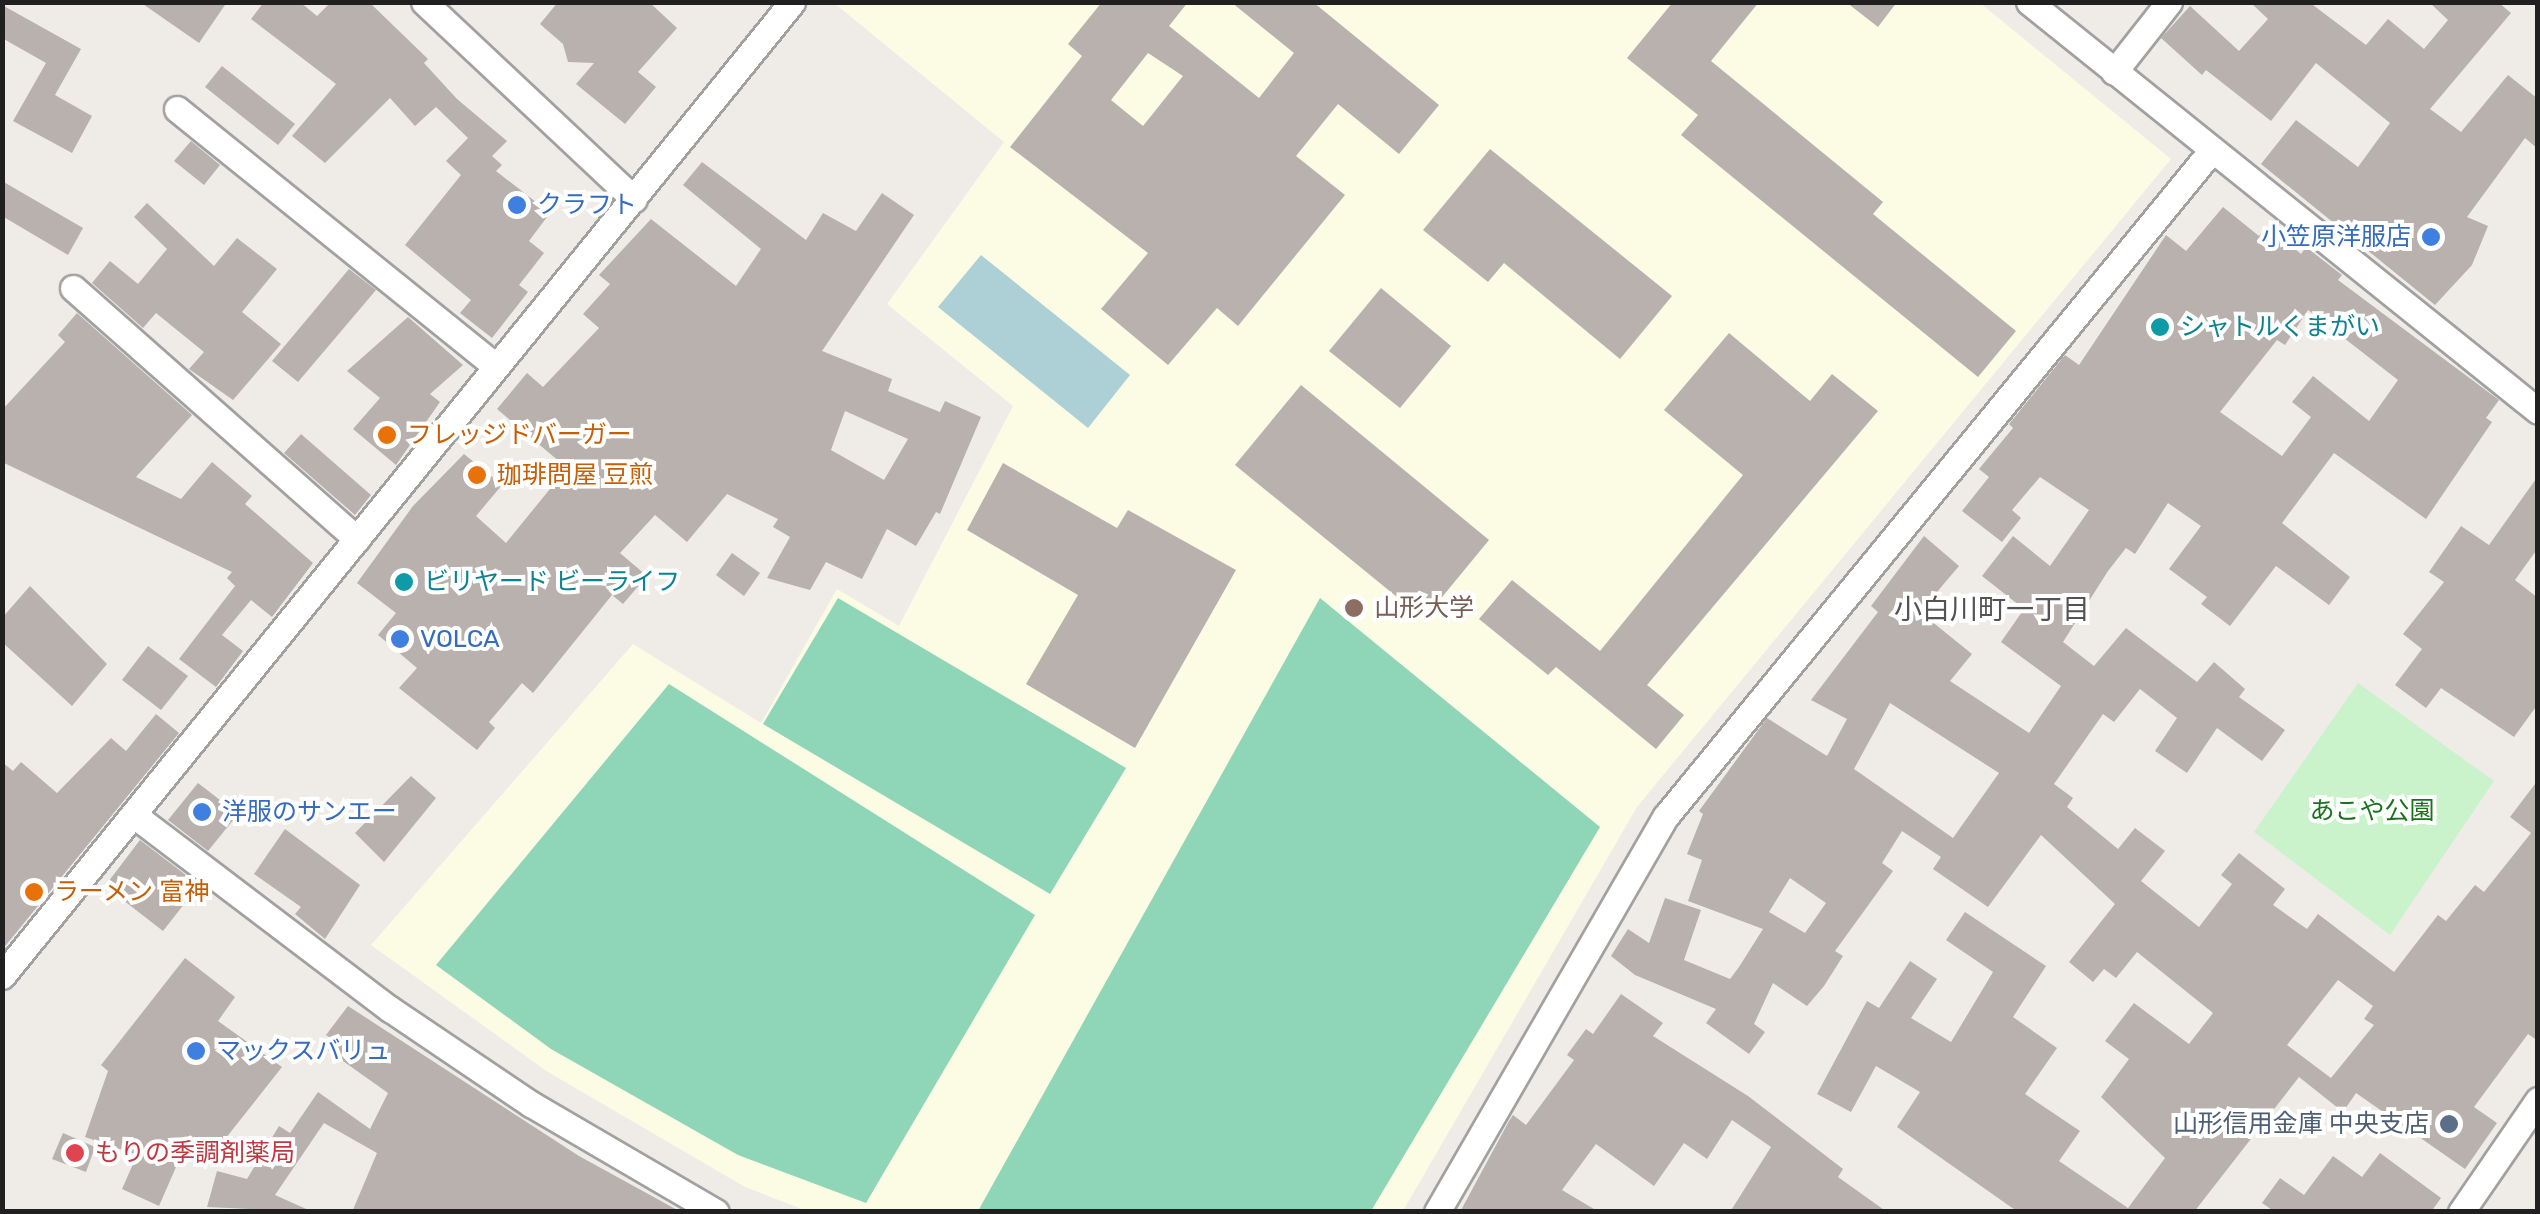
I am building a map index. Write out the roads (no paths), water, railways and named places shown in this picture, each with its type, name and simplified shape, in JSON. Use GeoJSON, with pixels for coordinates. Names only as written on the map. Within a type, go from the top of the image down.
{"type":"FeatureCollection","features":[{"type":"Feature","properties":{"kind":"street"},"geometry":{"type":"LineString","coordinates":[[424,2],[634,199]]}},
{"type":"Feature","properties":{"kind":"street"},"geometry":{"type":"LineString","coordinates":[[2,976],[792,2]]}},
{"type":"Feature","properties":{"kind":"street"},"geometry":{"type":"LineString","coordinates":[[2029,2],[2538,411]]}},
{"type":"Feature","properties":{"kind":"street"},"geometry":{"type":"LineString","coordinates":[[2114,72],[2169,2]]}},
{"type":"Feature","properties":{"kind":"street"},"geometry":{"type":"LineString","coordinates":[[177,109],[494,366]]}},
{"type":"Feature","properties":{"kind":"street"},"geometry":{"type":"LineString","coordinates":[[1437,1212],[1666,816],[2211,152]]}},
{"type":"Feature","properties":{"kind":"street"},"geometry":{"type":"LineString","coordinates":[[72,288],[357,538]]}},
{"type":"Feature","properties":{"kind":"street"},"geometry":{"type":"LineString","coordinates":[[134,815],[390,1009],[531,1104],[716,1212]]}},
{"type":"Feature","properties":{"kind":"street"},"geometry":{"type":"LineString","coordinates":[[2462,1212],[2538,1100]]}},
{"type":"Feature","properties":{"kind":"water"},"geometry":{"type":"Polygon","coordinates":[[[981,255],[1130,375],[1088,428],[938,307],[981,255]]]}},
{"type":"Feature","properties":{"kind":"place","name":"クラフト"},"geometry":{"type":"Point","coordinates":[517,205]}},
{"type":"Feature","properties":{"kind":"place","name":"小笠原洋服店"},"geometry":{"type":"Point","coordinates":[2431,237]}},
{"type":"Feature","properties":{"kind":"place","name":"シャトルくまがい"},"geometry":{"type":"Point","coordinates":[2160,327]}},
{"type":"Feature","properties":{"kind":"place","name":"フレッジドバーガー"},"geometry":{"type":"Point","coordinates":[387,435]}},
{"type":"Feature","properties":{"kind":"place","name":"珈琲問屋 豆煎"},"geometry":{"type":"Point","coordinates":[477,475]}},
{"type":"Feature","properties":{"kind":"place","name":"ビリヤード ビーライフ"},"geometry":{"type":"Point","coordinates":[404,582]}},
{"type":"Feature","properties":{"kind":"place","name":"山形大学"},"geometry":{"type":"Point","coordinates":[1354,608]}},
{"type":"Feature","properties":{"kind":"place","name":"VOLCA"},"geometry":{"type":"Point","coordinates":[400,639]}},
{"type":"Feature","properties":{"kind":"place","name":"洋服のサンエー"},"geometry":{"type":"Point","coordinates":[202,812]}},
{"type":"Feature","properties":{"kind":"place","name":"ラーメン 富神"},"geometry":{"type":"Point","coordinates":[34,892]}},
{"type":"Feature","properties":{"kind":"place","name":"マックスバリュ"},"geometry":{"type":"Point","coordinates":[196,1051]}},
{"type":"Feature","properties":{"kind":"place","name":"山形信用金庫 中央支店"},"geometry":{"type":"Point","coordinates":[2449,1124]}},
{"type":"Feature","properties":{"kind":"place","name":"もりの季調剤薬局"},"geometry":{"type":"Point","coordinates":[75,1153]}},
{"type":"Feature","properties":{"kind":"district","name":"小白川町一丁目"},"geometry":{"type":"Point","coordinates":[1992,610]}},
{"type":"Feature","properties":{"kind":"park label","name":"あこや公園"},"geometry":{"type":"Point","coordinates":[2372,811]}}]}
